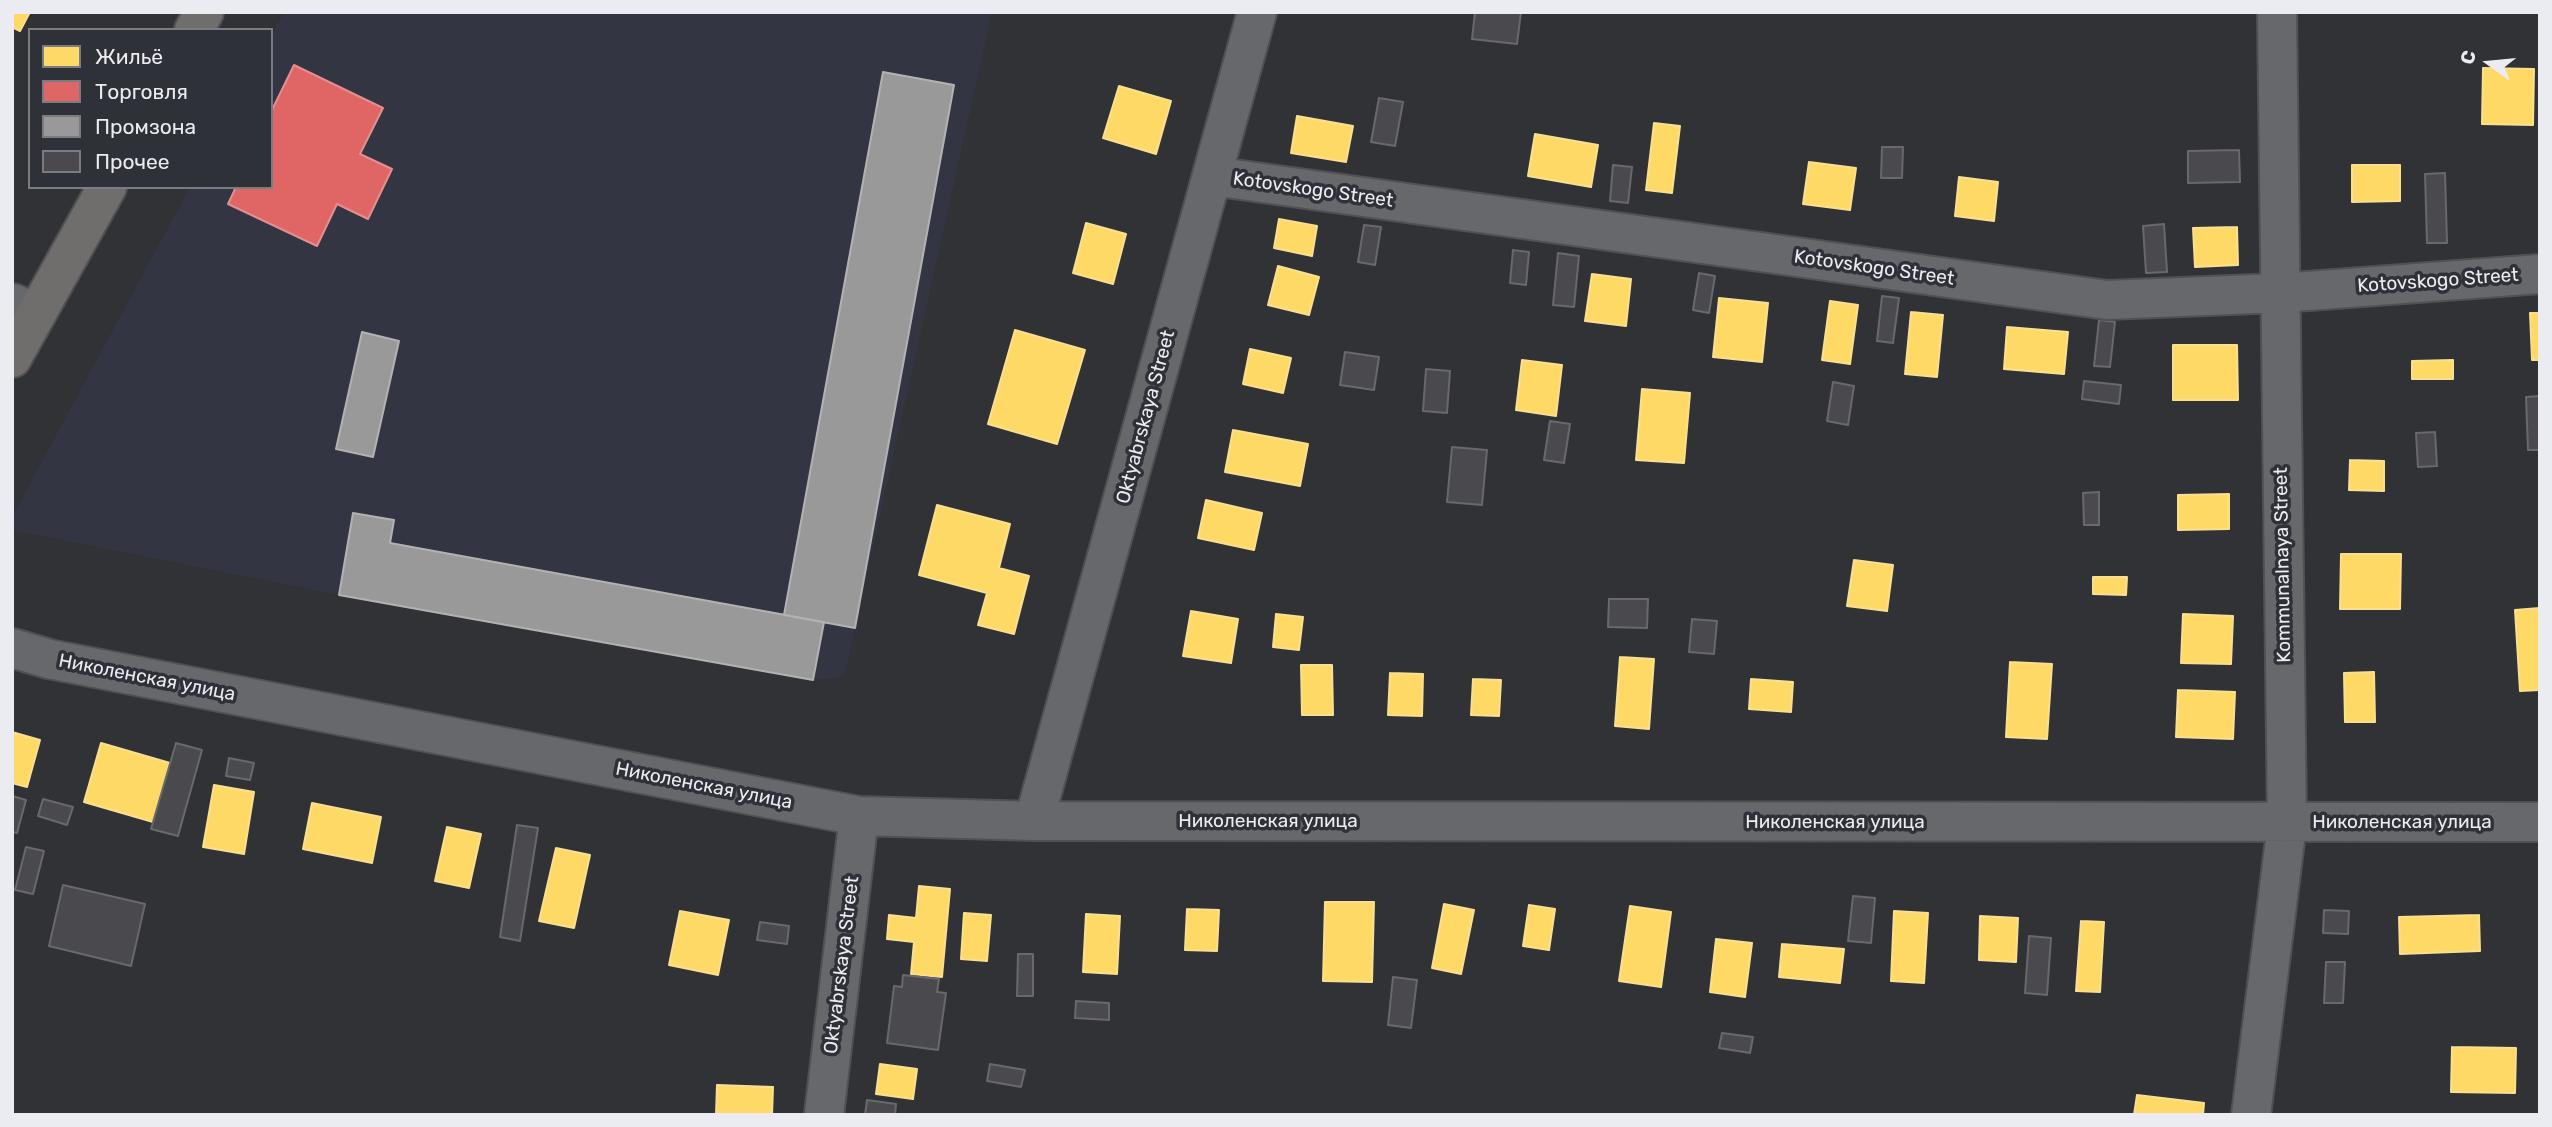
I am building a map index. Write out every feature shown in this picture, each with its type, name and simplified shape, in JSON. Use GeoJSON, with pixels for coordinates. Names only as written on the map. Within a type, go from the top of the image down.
{"type":"FeatureCollection","features":[{"type":"Feature","properties":{"kind":"main road"},"geometry":{"type":"LineString","coordinates":[[195,28],[204,12]]}},
{"type":"Feature","properties":{"kind":"main road"},"geometry":{"type":"LineString","coordinates":[[12,358],[25,308],[106,189]]}},
{"type":"Feature","properties":{"kind":"street","name":"Oktyabrskaya Street"},"geometry":{"type":"LineString","coordinates":[[1034,821],[1257,12]]}},
{"type":"Feature","properties":{"kind":"street","name":"Kommunalnaya Street"},"geometry":{"type":"LineString","coordinates":[[2251,1115],[2287,824],[2277,12]]}},
{"type":"Feature","properties":{"kind":"street","name":"Kotovskogo Street"},"geometry":{"type":"LineString","coordinates":[[1212,176],[2107,300],[2280,293],[2540,274]]}},
{"type":"Feature","properties":{"kind":"street","name":"Николенская улица"},"geometry":{"type":"LineString","coordinates":[[12,648],[49,659],[859,816],[1034,821],[2287,824],[2540,822]]}},
{"type":"Feature","properties":{"kind":"street","name":"Oktyabrskaya Street"},"geometry":{"type":"LineString","coordinates":[[824,1115],[859,816]]}},
{"type":"Feature","properties":{"kind":"shaded area"},"geometry":{"type":"Polygon","coordinates":[[[284,12],[992,12],[844,677],[813,680],[339,595],[12,530],[12,517],[189,189],[273,189],[273,32],[284,12]]]}},
{"type":"Feature","properties":{"kind":"building: Жильё"},"geometry":{"type":"Polygon","coordinates":[[[12,12],[30,12],[20,31],[12,27],[12,12]]]}},
{"type":"Feature","properties":{"kind":"building: Жильё"},"geometry":{"type":"Polygon","coordinates":[[[2483,68],[2534,69],[2533,125],[2482,124],[2483,68]]]}},
{"type":"Feature","properties":{"kind":"building: Жильё"},"geometry":{"type":"Polygon","coordinates":[[[1119,86],[1171,101],[1156,154],[1103,138],[1119,86]]]}},
{"type":"Feature","properties":{"kind":"building: Жильё"},"geometry":{"type":"Polygon","coordinates":[[[1297,116],[1353,126],[1346,162],[1291,153],[1297,116]]]}},
{"type":"Feature","properties":{"kind":"building: Жильё"},"geometry":{"type":"Polygon","coordinates":[[[1654,123],[1680,126],[1672,193],[1646,190],[1654,123]]]}},
{"type":"Feature","properties":{"kind":"building: Жильё"},"geometry":{"type":"Polygon","coordinates":[[[1535,134],[1598,145],[1591,187],[1528,176],[1535,134]]]}},
{"type":"Feature","properties":{"kind":"building: Жильё"},"geometry":{"type":"Polygon","coordinates":[[[1809,162],[1856,168],[1850,210],[1803,204],[1809,162]]]}},
{"type":"Feature","properties":{"kind":"building: Жильё"},"geometry":{"type":"Polygon","coordinates":[[[2352,165],[2400,165],[2400,201],[2352,202],[2352,165]]]}},
{"type":"Feature","properties":{"kind":"building: Жильё"},"geometry":{"type":"Polygon","coordinates":[[[1959,177],[1998,182],[1994,221],[1955,216],[1959,177]]]}},
{"type":"Feature","properties":{"kind":"building: Жильё"},"geometry":{"type":"Polygon","coordinates":[[[1279,219],[1317,226],[1312,256],[1274,248],[1279,219]]]}},
{"type":"Feature","properties":{"kind":"building: Жильё"},"geometry":{"type":"Polygon","coordinates":[[[1086,223],[1126,234],[1113,284],[1073,273],[1086,223]]]}},
{"type":"Feature","properties":{"kind":"building: Жильё"},"geometry":{"type":"Polygon","coordinates":[[[2237,227],[2238,265],[2195,267],[2193,228],[2237,227]]]}},
{"type":"Feature","properties":{"kind":"building: Жильё"},"geometry":{"type":"Polygon","coordinates":[[[1278,266],[1319,277],[1309,315],[1268,305],[1278,266]]]}},
{"type":"Feature","properties":{"kind":"building: Жильё"},"geometry":{"type":"Polygon","coordinates":[[[1592,274],[1631,279],[1626,326],[1585,321],[1592,274]]]}},
{"type":"Feature","properties":{"kind":"building: Жильё"},"geometry":{"type":"Polygon","coordinates":[[[1719,298],[1768,303],[1762,362],[1713,357],[1719,298]]]}},
{"type":"Feature","properties":{"kind":"building: Жильё"},"geometry":{"type":"Polygon","coordinates":[[[1830,301],[1858,305],[1850,364],[1822,360],[1830,301]]]}},
{"type":"Feature","properties":{"kind":"building: Жильё"},"geometry":{"type":"Polygon","coordinates":[[[1911,312],[1943,315],[1937,377],[1905,374],[1911,312]]]}},
{"type":"Feature","properties":{"kind":"building: Жильё"},"geometry":{"type":"Polygon","coordinates":[[[2530,313],[2540,313],[2540,360],[2532,360],[2530,313]]]}},
{"type":"Feature","properties":{"kind":"building: Жильё"},"geometry":{"type":"Polygon","coordinates":[[[2007,327],[2068,332],[2064,374],[2004,369],[2007,327]]]}},
{"type":"Feature","properties":{"kind":"building: Жильё"},"geometry":{"type":"Polygon","coordinates":[[[1015,330],[1085,350],[1057,444],[988,424],[1015,330]]]}},
{"type":"Feature","properties":{"kind":"building: Жильё"},"geometry":{"type":"Polygon","coordinates":[[[2173,345],[2237,345],[2238,400],[2173,400],[2173,345]]]}},
{"type":"Feature","properties":{"kind":"building: Жильё"},"geometry":{"type":"Polygon","coordinates":[[[1250,349],[1291,358],[1283,393],[1243,384],[1250,349]]]}},
{"type":"Feature","properties":{"kind":"building: Жильё"},"geometry":{"type":"Polygon","coordinates":[[[1522,360],[1562,365],[1556,416],[1516,410],[1522,360]]]}},
{"type":"Feature","properties":{"kind":"building: Жильё"},"geometry":{"type":"Polygon","coordinates":[[[2453,360],[2453,379],[2412,379],[2412,361],[2453,360]]]}},
{"type":"Feature","properties":{"kind":"building: Жильё"},"geometry":{"type":"Polygon","coordinates":[[[1642,389],[1690,393],[1684,463],[1636,460],[1642,389]]]}},
{"type":"Feature","properties":{"kind":"building: Жильё"},"geometry":{"type":"Polygon","coordinates":[[[1233,430],[1308,444],[1300,486],[1225,472],[1233,430]]]}},
{"type":"Feature","properties":{"kind":"building: Жильё"},"geometry":{"type":"Polygon","coordinates":[[[2350,460],[2384,461],[2384,491],[2349,490],[2350,460]]]}},
{"type":"Feature","properties":{"kind":"building: Жильё"},"geometry":{"type":"Polygon","coordinates":[[[2229,494],[2229,529],[2178,530],[2178,495],[2229,494]]]}},
{"type":"Feature","properties":{"kind":"building: Жильё"},"geometry":{"type":"Polygon","coordinates":[[[1206,500],[1262,513],[1254,550],[1198,538],[1206,500]]]}},
{"type":"Feature","properties":{"kind":"building: Жильё"},"geometry":{"type":"Polygon","coordinates":[[[937,505],[1010,524],[999,568],[1029,576],[1014,634],[978,625],[987,593],[919,575],[937,505]]]}},
{"type":"Feature","properties":{"kind":"building: Жильё"},"geometry":{"type":"Polygon","coordinates":[[[2341,554],[2401,554],[2400,609],[2340,609],[2341,554]]]}},
{"type":"Feature","properties":{"kind":"building: Жильё"},"geometry":{"type":"Polygon","coordinates":[[[1854,560],[1893,565],[1887,611],[1847,606],[1854,560]]]}},
{"type":"Feature","properties":{"kind":"building: Жильё"},"geometry":{"type":"Polygon","coordinates":[[[2093,577],[2127,577],[2126,595],[2093,594],[2093,577]]]}},
{"type":"Feature","properties":{"kind":"building: Жильё"},"geometry":{"type":"Polygon","coordinates":[[[2540,608],[2540,690],[2520,691],[2515,610],[2540,608]]]}},
{"type":"Feature","properties":{"kind":"building: Жильё"},"geometry":{"type":"Polygon","coordinates":[[[1191,611],[1238,619],[1231,663],[1183,656],[1191,611]]]}},
{"type":"Feature","properties":{"kind":"building: Жильё"},"geometry":{"type":"Polygon","coordinates":[[[1276,614],[1303,617],[1299,650],[1273,647],[1276,614]]]}},
{"type":"Feature","properties":{"kind":"building: Жильё"},"geometry":{"type":"Polygon","coordinates":[[[2183,614],[2233,616],[2231,664],[2181,663],[2183,614]]]}},
{"type":"Feature","properties":{"kind":"building: Жильё"},"geometry":{"type":"Polygon","coordinates":[[[1620,657],[1654,659],[1649,729],[1615,726],[1620,657]]]}},
{"type":"Feature","properties":{"kind":"building: Жильё"},"geometry":{"type":"Polygon","coordinates":[[[2010,662],[2052,664],[2047,739],[2006,737],[2010,662]]]}},
{"type":"Feature","properties":{"kind":"building: Жильё"},"geometry":{"type":"Polygon","coordinates":[[[1301,665],[1332,665],[1333,715],[1302,715],[1301,665]]]}},
{"type":"Feature","properties":{"kind":"building: Жильё"},"geometry":{"type":"Polygon","coordinates":[[[2374,672],[2375,722],[2345,722],[2344,673],[2374,672]]]}},
{"type":"Feature","properties":{"kind":"building: Жильё"},"geometry":{"type":"Polygon","coordinates":[[[1390,673],[1423,674],[1422,716],[1388,715],[1390,673]]]}},
{"type":"Feature","properties":{"kind":"building: Жильё"},"geometry":{"type":"Polygon","coordinates":[[[1473,679],[1501,680],[1499,716],[1471,715],[1473,679]]]}},
{"type":"Feature","properties":{"kind":"building: Жильё"},"geometry":{"type":"Polygon","coordinates":[[[1751,679],[1793,682],[1791,712],[1749,709],[1751,679]]]}},
{"type":"Feature","properties":{"kind":"building: Жильё"},"geometry":{"type":"Polygon","coordinates":[[[2178,690],[2235,692],[2233,739],[2176,737],[2178,690]]]}},
{"type":"Feature","properties":{"kind":"building: Жильё"},"geometry":{"type":"Polygon","coordinates":[[[12,732],[40,740],[27,787],[12,783],[12,732]]]}},
{"type":"Feature","properties":{"kind":"building: Жильё"},"geometry":{"type":"Polygon","coordinates":[[[101,743],[170,763],[153,822],[84,802],[101,743]]]}},
{"type":"Feature","properties":{"kind":"building: Жильё"},"geometry":{"type":"Polygon","coordinates":[[[214,785],[254,792],[244,854],[203,847],[214,785]]]}},
{"type":"Feature","properties":{"kind":"building: Жильё"},"geometry":{"type":"Polygon","coordinates":[[[312,803],[381,817],[372,863],[303,849],[312,803]]]}},
{"type":"Feature","properties":{"kind":"building: Жильё"},"geometry":{"type":"Polygon","coordinates":[[[447,827],[481,834],[469,888],[435,881],[447,827]]]}},
{"type":"Feature","properties":{"kind":"building: Жильё"},"geometry":{"type":"Polygon","coordinates":[[[556,848],[590,855],[574,928],[539,921],[556,848]]]}},
{"type":"Feature","properties":{"kind":"building: Жильё"},"geometry":{"type":"Polygon","coordinates":[[[919,886],[950,889],[942,977],[911,974],[914,942],[887,939],[889,915],[916,918],[919,886]]]}},
{"type":"Feature","properties":{"kind":"building: Жильё"},"geometry":{"type":"Polygon","coordinates":[[[1325,902],[1374,902],[1372,982],[1323,981],[1325,902]]]}},
{"type":"Feature","properties":{"kind":"building: Жильё"},"geometry":{"type":"Polygon","coordinates":[[[1444,904],[1474,910],[1461,974],[1432,968],[1444,904]]]}},
{"type":"Feature","properties":{"kind":"building: Жильё"},"geometry":{"type":"Polygon","coordinates":[[[1529,905],[1555,909],[1549,950],[1523,946],[1529,905]]]}},
{"type":"Feature","properties":{"kind":"building: Жильё"},"geometry":{"type":"Polygon","coordinates":[[[1630,906],[1671,912],[1661,987],[1619,981],[1630,906]]]}},
{"type":"Feature","properties":{"kind":"building: Жильё"},"geometry":{"type":"Polygon","coordinates":[[[1187,909],[1219,910],[1217,951],[1185,950],[1187,909]]]}},
{"type":"Feature","properties":{"kind":"building: Жильё"},"geometry":{"type":"Polygon","coordinates":[[[680,911],[729,920],[718,975],[669,965],[680,911]]]}},
{"type":"Feature","properties":{"kind":"building: Жильё"},"geometry":{"type":"Polygon","coordinates":[[[1894,911],[1928,913],[1924,983],[1891,981],[1894,911]]]}},
{"type":"Feature","properties":{"kind":"building: Жильё"},"geometry":{"type":"Polygon","coordinates":[[[964,913],[991,915],[987,961],[961,959],[964,913]]]}},
{"type":"Feature","properties":{"kind":"building: Жильё"},"geometry":{"type":"Polygon","coordinates":[[[1086,914],[1120,916],[1117,974],[1083,972],[1086,914]]]}},
{"type":"Feature","properties":{"kind":"building: Жильё"},"geometry":{"type":"Polygon","coordinates":[[[2479,915],[2480,951],[2400,954],[2399,917],[2479,915]]]}},
{"type":"Feature","properties":{"kind":"building: Жильё"},"geometry":{"type":"Polygon","coordinates":[[[1980,916],[2018,918],[2016,962],[1979,960],[1980,916]]]}},
{"type":"Feature","properties":{"kind":"building: Жильё"},"geometry":{"type":"Polygon","coordinates":[[[2081,921],[2104,922],[2100,992],[2076,991],[2081,921]]]}},
{"type":"Feature","properties":{"kind":"building: Жильё"},"geometry":{"type":"Polygon","coordinates":[[[1716,939],[1752,943],[1745,997],[1710,992],[1716,939]]]}},
{"type":"Feature","properties":{"kind":"building: Жильё"},"geometry":{"type":"Polygon","coordinates":[[[1782,944],[1844,949],[1840,983],[1779,977],[1782,944]]]}},
{"type":"Feature","properties":{"kind":"building: Жильё"},"geometry":{"type":"Polygon","coordinates":[[[2452,1047],[2516,1048],[2515,1093],[2451,1092],[2452,1047]]]}},
{"type":"Feature","properties":{"kind":"building: Жильё"},"geometry":{"type":"Polygon","coordinates":[[[880,1064],[917,1069],[913,1099],[876,1094],[880,1064]]]}},
{"type":"Feature","properties":{"kind":"building: Жильё"},"geometry":{"type":"Polygon","coordinates":[[[717,1085],[773,1087],[772,1115],[716,1115],[717,1085]]]}},
{"type":"Feature","properties":{"kind":"building: Жильё"},"geometry":{"type":"Polygon","coordinates":[[[2137,1095],[2204,1103],[2203,1115],[2134,1115],[2137,1095]]]}},
{"type":"Feature","properties":{"kind":"building: Торговля"},"geometry":{"type":"Polygon","coordinates":[[[294,65],[383,108],[360,154],[392,169],[368,219],[337,204],[317,246],[228,204],[235,189],[273,189],[273,108],[294,65]]]}},
{"type":"Feature","properties":{"kind":"building: Промзона"},"geometry":{"type":"Polygon","coordinates":[[[883,72],[954,85],[855,628],[784,615],[883,72]]]}},
{"type":"Feature","properties":{"kind":"building: Промзона"},"geometry":{"type":"Polygon","coordinates":[[[362,332],[399,341],[373,457],[336,449],[362,332]]]}},
{"type":"Feature","properties":{"kind":"building: Промзона"},"geometry":{"type":"Polygon","coordinates":[[[353,513],[394,520],[390,543],[824,622],[813,680],[339,595],[353,513]]]}},
{"type":"Feature","properties":{"kind":"building: Прочее"},"geometry":{"type":"Polygon","coordinates":[[[1475,12],[1521,12],[1517,44],[1472,39],[1475,12]]]}},
{"type":"Feature","properties":{"kind":"building: Прочее"},"geometry":{"type":"Polygon","coordinates":[[[1379,98],[1403,102],[1395,146],[1371,142],[1379,98]]]}},
{"type":"Feature","properties":{"kind":"building: Прочее"},"geometry":{"type":"Polygon","coordinates":[[[1882,147],[1903,147],[1902,178],[1881,178],[1882,147]]]}},
{"type":"Feature","properties":{"kind":"building: Прочее"},"geometry":{"type":"Polygon","coordinates":[[[2239,150],[2240,182],[2188,183],[2188,151],[2239,150]]]}},
{"type":"Feature","properties":{"kind":"building: Прочее"},"geometry":{"type":"Polygon","coordinates":[[[1613,165],[1632,167],[1628,203],[1610,201],[1613,165]]]}},
{"type":"Feature","properties":{"kind":"building: Прочее"},"geometry":{"type":"Polygon","coordinates":[[[2445,173],[2447,243],[2427,243],[2425,174],[2445,173]]]}},
{"type":"Feature","properties":{"kind":"building: Прочее"},"geometry":{"type":"Polygon","coordinates":[[[2164,224],[2167,272],[2146,273],[2143,226],[2164,224]]]}},
{"type":"Feature","properties":{"kind":"building: Прочее"},"geometry":{"type":"Polygon","coordinates":[[[1364,225],[1381,227],[1375,265],[1358,262],[1364,225]]]}},
{"type":"Feature","properties":{"kind":"building: Прочее"},"geometry":{"type":"Polygon","coordinates":[[[1513,250],[1529,252],[1526,285],[1510,283],[1513,250]]]}},
{"type":"Feature","properties":{"kind":"building: Прочее"},"geometry":{"type":"Polygon","coordinates":[[[1558,253],[1579,256],[1574,307],[1553,305],[1558,253]]]}},
{"type":"Feature","properties":{"kind":"building: Прочее"},"geometry":{"type":"Polygon","coordinates":[[[1699,273],[1715,276],[1709,313],[1693,310],[1699,273]]]}},
{"type":"Feature","properties":{"kind":"building: Прочее"},"geometry":{"type":"Polygon","coordinates":[[[1882,296],[1899,298],[1893,343],[1877,341],[1882,296]]]}},
{"type":"Feature","properties":{"kind":"building: Прочее"},"geometry":{"type":"Polygon","coordinates":[[[2099,320],[2115,322],[2110,367],[2094,366],[2099,320]]]}},
{"type":"Feature","properties":{"kind":"building: Прочее"},"geometry":{"type":"Polygon","coordinates":[[[1345,352],[1379,357],[1374,390],[1340,385],[1345,352]]]}},
{"type":"Feature","properties":{"kind":"building: Прочее"},"geometry":{"type":"Polygon","coordinates":[[[1426,369],[1450,371],[1447,413],[1423,411],[1426,369]]]}},
{"type":"Feature","properties":{"kind":"building: Прочее"},"geometry":{"type":"Polygon","coordinates":[[[2084,381],[2121,385],[2119,404],[2082,399],[2084,381]]]}},
{"type":"Feature","properties":{"kind":"building: Прочее"},"geometry":{"type":"Polygon","coordinates":[[[1833,382],[1854,386],[1848,425],[1827,421],[1833,382]]]}},
{"type":"Feature","properties":{"kind":"building: Прочее"},"geometry":{"type":"Polygon","coordinates":[[[2540,396],[2540,450],[2528,450],[2526,397],[2540,396]]]}},
{"type":"Feature","properties":{"kind":"building: Прочее"},"geometry":{"type":"Polygon","coordinates":[[[1550,421],[1570,424],[1564,463],[1544,460],[1550,421]]]}},
{"type":"Feature","properties":{"kind":"building: Прочее"},"geometry":{"type":"Polygon","coordinates":[[[2435,432],[2437,466],[2418,467],[2416,433],[2435,432]]]}},
{"type":"Feature","properties":{"kind":"building: Прочее"},"geometry":{"type":"Polygon","coordinates":[[[1452,447],[1487,450],[1482,505],[1447,502],[1452,447]]]}},
{"type":"Feature","properties":{"kind":"building: Прочее"},"geometry":{"type":"Polygon","coordinates":[[[2099,492],[2099,525],[2084,525],[2083,493],[2099,492]]]}},
{"type":"Feature","properties":{"kind":"building: Прочее"},"geometry":{"type":"Polygon","coordinates":[[[1609,599],[1648,599],[1647,628],[1608,627],[1609,599]]]}},
{"type":"Feature","properties":{"kind":"building: Прочее"},"geometry":{"type":"Polygon","coordinates":[[[1692,619],[1717,621],[1714,654],[1689,652],[1692,619]]]}},
{"type":"Feature","properties":{"kind":"building: Прочее"},"geometry":{"type":"Polygon","coordinates":[[[176,743],[202,750],[178,836],[151,829],[176,743]]]}},
{"type":"Feature","properties":{"kind":"building: Прочее"},"geometry":{"type":"Polygon","coordinates":[[[229,758],[254,763],[250,780],[226,776],[229,758]]]}},
{"type":"Feature","properties":{"kind":"building: Прочее"},"geometry":{"type":"Polygon","coordinates":[[[12,796],[26,800],[17,833],[12,832],[12,796]]]}},
{"type":"Feature","properties":{"kind":"building: Прочее"},"geometry":{"type":"Polygon","coordinates":[[[43,799],[73,807],[67,825],[38,816],[43,799]]]}},
{"type":"Feature","properties":{"kind":"building: Прочее"},"geometry":{"type":"Polygon","coordinates":[[[517,825],[538,828],[520,941],[500,937],[517,825]]]}},
{"type":"Feature","properties":{"kind":"building: Прочее"},"geometry":{"type":"Polygon","coordinates":[[[26,847],[44,851],[33,894],[15,890],[26,847]]]}},
{"type":"Feature","properties":{"kind":"building: Прочее"},"geometry":{"type":"Polygon","coordinates":[[[63,885],[145,904],[131,966],[49,946],[63,885]]]}},
{"type":"Feature","properties":{"kind":"building: Прочее"},"geometry":{"type":"Polygon","coordinates":[[[1853,896],[1875,898],[1871,943],[1848,941],[1853,896]]]}},
{"type":"Feature","properties":{"kind":"building: Прочее"},"geometry":{"type":"Polygon","coordinates":[[[2324,910],[2349,911],[2348,934],[2323,933],[2324,910]]]}},
{"type":"Feature","properties":{"kind":"building: Прочее"},"geometry":{"type":"Polygon","coordinates":[[[760,922],[789,926],[787,944],[757,940],[760,922]]]}},
{"type":"Feature","properties":{"kind":"building: Прочее"},"geometry":{"type":"Polygon","coordinates":[[[2029,936],[2051,938],[2047,995],[2025,993],[2029,936]]]}},
{"type":"Feature","properties":{"kind":"building: Прочее"},"geometry":{"type":"Polygon","coordinates":[[[1018,954],[1033,954],[1033,996],[1017,996],[1018,954]]]}},
{"type":"Feature","properties":{"kind":"building: Прочее"},"geometry":{"type":"Polygon","coordinates":[[[2326,962],[2345,962],[2343,1003],[2324,1003],[2326,962]]]}},
{"type":"Feature","properties":{"kind":"building: Прочее"},"geometry":{"type":"Polygon","coordinates":[[[903,975],[939,979],[937,992],[946,993],[938,1050],[887,1043],[894,986],[902,987],[903,975]]]}},
{"type":"Feature","properties":{"kind":"building: Прочее"},"geometry":{"type":"Polygon","coordinates":[[[1393,977],[1417,980],[1411,1028],[1388,1025],[1393,977]]]}},
{"type":"Feature","properties":{"kind":"building: Прочее"},"geometry":{"type":"Polygon","coordinates":[[[1076,1001],[1109,1003],[1109,1020],[1075,1018],[1076,1001]]]}},
{"type":"Feature","properties":{"kind":"building: Прочее"},"geometry":{"type":"Polygon","coordinates":[[[1722,1033],[1753,1037],[1750,1053],[1719,1048],[1722,1033]]]}},
{"type":"Feature","properties":{"kind":"building: Прочее"},"geometry":{"type":"Polygon","coordinates":[[[990,1064],[1025,1070],[1021,1087],[987,1081],[990,1064]]]}},
{"type":"Feature","properties":{"kind":"building: Прочее"},"geometry":{"type":"Polygon","coordinates":[[[867,1100],[896,1104],[895,1115],[865,1115],[867,1100]]]}}]}
